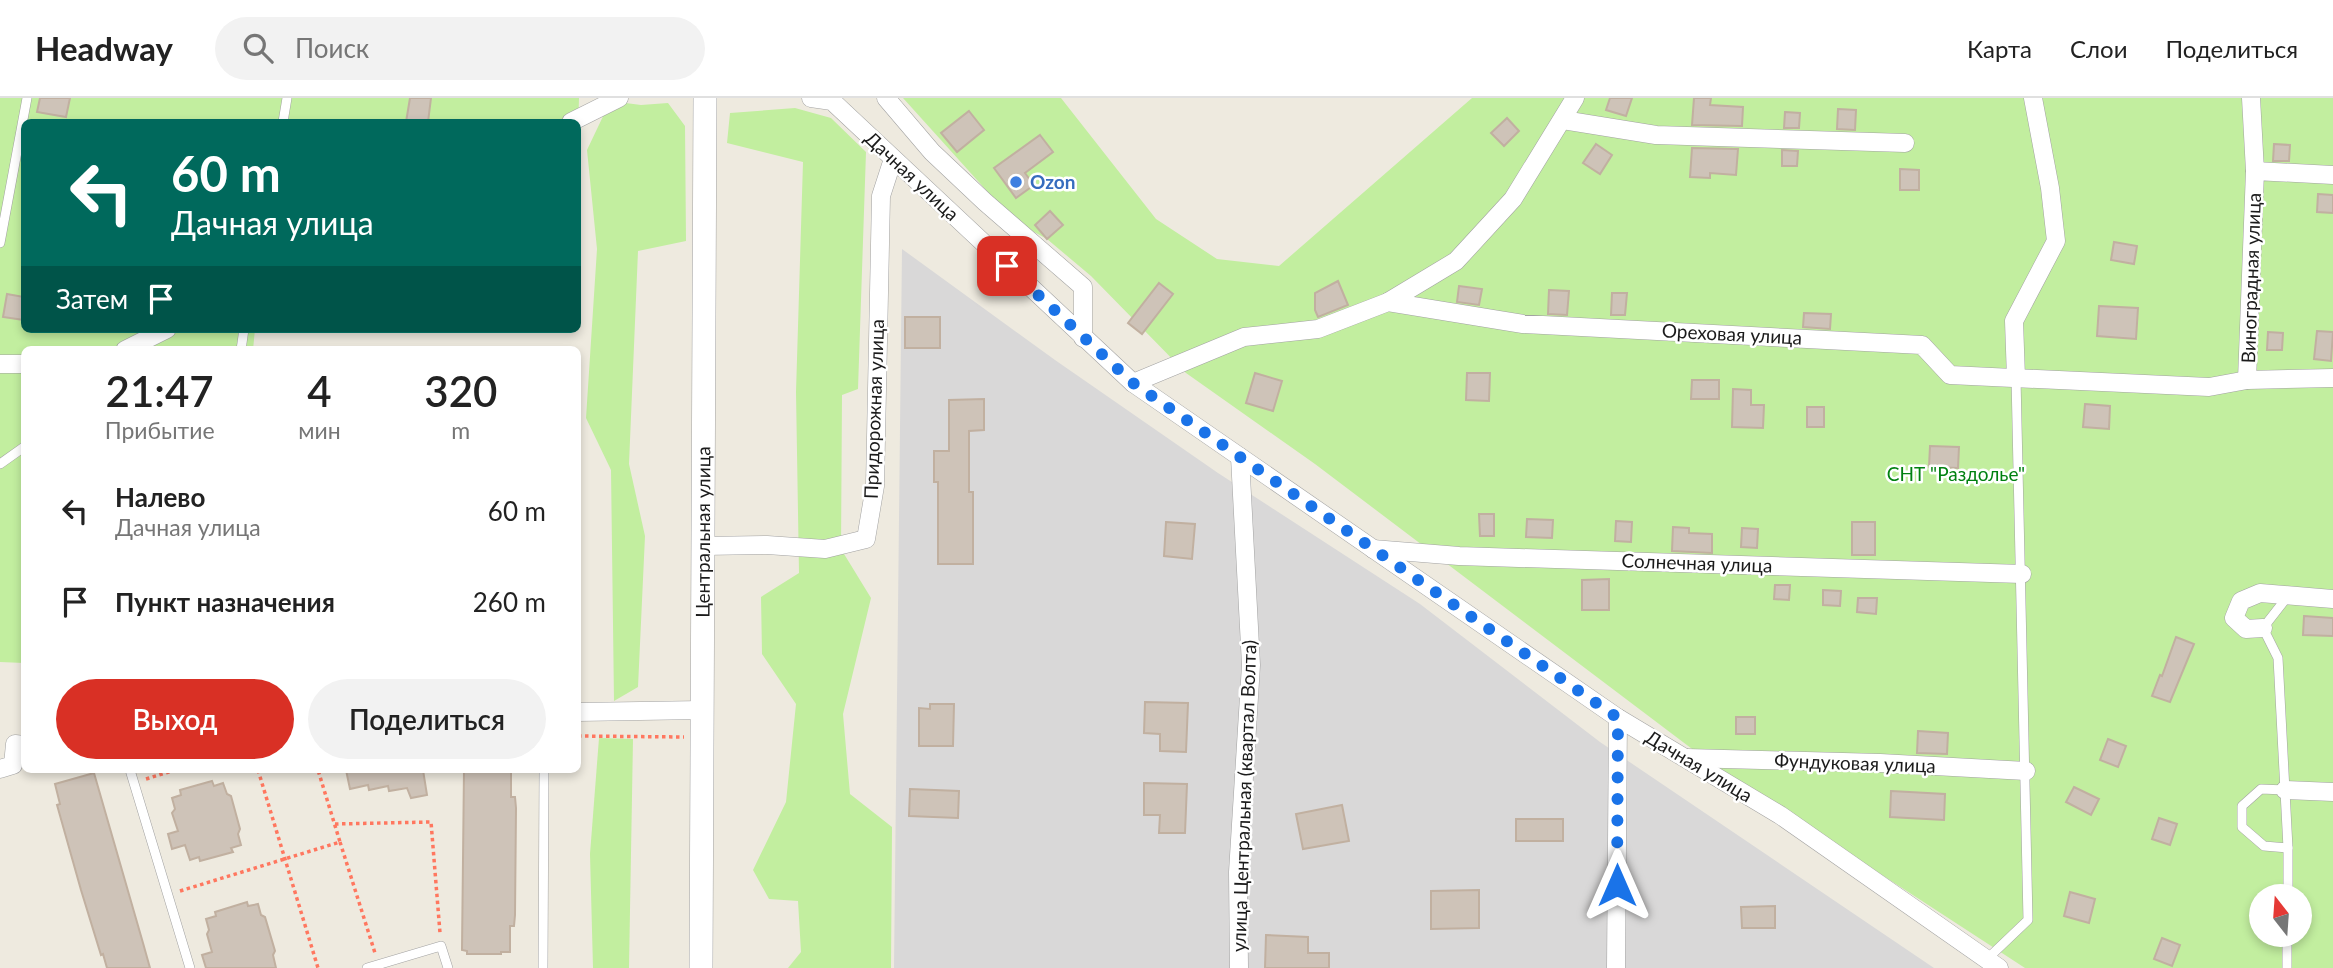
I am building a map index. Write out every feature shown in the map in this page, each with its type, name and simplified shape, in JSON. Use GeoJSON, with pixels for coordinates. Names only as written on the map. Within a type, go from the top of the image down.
{"type":"FeatureCollection","features":[{"type":"Feature","properties":{"kind":"street"},"geometry":{"type":"LineString","coordinates":[[577,119],[618,98]]}},
{"type":"Feature","properties":{"kind":"street","name":"Центральная улица"},"geometry":{"type":"LineString","coordinates":[[701,968],[705,98]]}},
{"type":"Feature","properties":{"kind":"street","name":"Дачная улица"},"geometry":{"type":"LineString","coordinates":[[811,98],[832,101],[1133,383],[1618,718],[1780,814],[1992,964]]}},
{"type":"Feature","properties":{"kind":"street"},"geometry":{"type":"LineString","coordinates":[[886,98],[932,152],[1083,287],[1083,338]]}},
{"type":"Feature","properties":{"kind":"street"},"geometry":{"type":"LineString","coordinates":[[1133,383],[1244,337],[1318,330],[1388,302],[1456,261],[1513,200],[1576,98]]}},
{"type":"Feature","properties":{"kind":"street"},"geometry":{"type":"LineString","coordinates":[[2016,378],[2014,321],[2056,241],[2050,188],[2033,98]]}},
{"type":"Feature","properties":{"kind":"street"},"geometry":{"type":"LineString","coordinates":[[2251,98],[2255,171]]}},
{"type":"Feature","properties":{"kind":"street"},"geometry":{"type":"LineString","coordinates":[[1563,120],[1656,135],[1905,143]]}},
{"type":"Feature","properties":{"kind":"street","name":"Придорожная улица"},"geometry":{"type":"LineString","coordinates":[[703,546],[767,545],[825,549],[866,539],[875,485],[881,196],[893,159]]}},
{"type":"Feature","properties":{"kind":"street","name":"Виноградная улица"},"geometry":{"type":"LineString","coordinates":[[2248,380],[2255,171],[2333,175]]}},
{"type":"Feature","properties":{"kind":"street","name":"Ореховая улица"},"geometry":{"type":"LineString","coordinates":[[1388,302],[1523,324],[1922,345],[1950,375],[2209,387],[2248,380],[2333,378]]}},
{"type":"Feature","properties":{"kind":"street"},"geometry":{"type":"LineString","coordinates":[[133,346],[159,333]]}},
{"type":"Feature","properties":{"kind":"street"},"geometry":{"type":"LineString","coordinates":[[0,364],[21,364]]}},
{"type":"Feature","properties":{"kind":"street","name":"улица Центральная (квартал Волта)"},"geometry":{"type":"LineString","coordinates":[[1239,968],[1238,872],[1251,665],[1240,457]]}},
{"type":"Feature","properties":{"kind":"street","name":"Солнечная улица"},"geometry":{"type":"LineString","coordinates":[[1373,548],[1459,556],[2022,573]]}},
{"type":"Feature","properties":{"kind":"street"},"geometry":{"type":"LineString","coordinates":[[2263,628],[2246,629],[2234,618],[2241,601],[2260,593],[2333,599]]}},
{"type":"Feature","properties":{"kind":"street"},"geometry":{"type":"LineString","coordinates":[[581,712],[702,710]]}},
{"type":"Feature","properties":{"kind":"street"},"geometry":{"type":"LineString","coordinates":[[1616,968],[1618,718]]}},
{"type":"Feature","properties":{"kind":"street"},"geometry":{"type":"LineString","coordinates":[[0,769],[13,765],[15,744],[21,745]]}},
{"type":"Feature","properties":{"kind":"street","name":"Фундуковая улица"},"geometry":{"type":"LineString","coordinates":[[1684,758],[1880,763],[2026,771]]}},
{"type":"Feature","properties":{"kind":"street"},"geometry":{"type":"LineString","coordinates":[[2285,790],[2333,792]]}},
{"type":"Feature","properties":{"kind":"lane"},"geometry":{"type":"LineString","coordinates":[[23,119],[27,98]]}},
{"type":"Feature","properties":{"kind":"lane"},"geometry":{"type":"LineString","coordinates":[[283,119],[287,98]]}},
{"type":"Feature","properties":{"kind":"lane"},"geometry":{"type":"LineString","coordinates":[[0,243],[21,130]]}},
{"type":"Feature","properties":{"kind":"lane"},"geometry":{"type":"LineString","coordinates":[[1992,964],[2028,920],[2016,378]]}},
{"type":"Feature","properties":{"kind":"lane"},"geometry":{"type":"LineString","coordinates":[[0,464],[21,449]]}},
{"type":"Feature","properties":{"kind":"lane"},"geometry":{"type":"LineString","coordinates":[[2288,596],[2263,628],[2278,657],[2288,884]]}},
{"type":"Feature","properties":{"kind":"lane"},"geometry":{"type":"LineString","coordinates":[[131,773],[190,968]]}},
{"type":"Feature","properties":{"kind":"lane"},"geometry":{"type":"LineString","coordinates":[[543,968],[544,773]]}},
{"type":"Feature","properties":{"kind":"lane"},"geometry":{"type":"LineString","coordinates":[[2285,790],[2261,789],[2242,806],[2242,827],[2264,846],[2288,848]]}},
{"type":"Feature","properties":{"kind":"lane"},"geometry":{"type":"LineString","coordinates":[[367,968],[441,946],[448,968]]}},
{"type":"Feature","properties":{"kind":"lane"},"geometry":{"type":"LineString","coordinates":[[2287,947],[2287,968]]}},
{"type":"Feature","properties":{"kind":"path"},"geometry":{"type":"LineString","coordinates":[[581,736],[702,737]]}},
{"type":"Feature","properties":{"kind":"path"},"geometry":{"type":"LineString","coordinates":[[134,783],[166,773]]}},
{"type":"Feature","properties":{"kind":"path"},"geometry":{"type":"LineString","coordinates":[[259,773],[318,968]]}},
{"type":"Feature","properties":{"kind":"path"},"geometry":{"type":"LineString","coordinates":[[319,773],[378,965]]}},
{"type":"Feature","properties":{"kind":"path"},"geometry":{"type":"LineString","coordinates":[[335,824],[432,822],[441,946]]}},
{"type":"Feature","properties":{"kind":"path"},"geometry":{"type":"LineString","coordinates":[[168,895],[340,842]]}},
{"type":"Feature","properties":{"kind":"shaded area"},"geometry":{"type":"Polygon","coordinates":[[[902,249],[1218,473],[1420,604],[1600,742],[1934,968],[894,968],[902,249]]]}},
{"type":"Feature","properties":{"kind":"green space"},"geometry":{"type":"Polygon","coordinates":[[[0,98],[579,98],[578,119],[21,119],[21,333],[255,333],[253,346],[21,346],[21,663],[0,662],[0,98]]]}},
{"type":"Feature","properties":{"kind":"green space","name":"СНТ \"Раздолье\""},"geometry":{"type":"Polygon","coordinates":[[[903,98],[1061,98],[1156,219],[1217,259],[1279,266],[1472,98],[2333,98],[2333,968],[2025,968],[1716,767],[1315,464],[1186,373],[1091,276],[1047,239],[1025,227],[1005,211],[903,98]]]}},
{"type":"Feature","properties":{"kind":"green space"},"geometry":{"type":"Polygon","coordinates":[[[618,102],[641,105],[668,103],[685,126],[686,241],[638,251],[629,464],[645,536],[638,687],[614,701],[611,470],[586,418],[597,249],[587,150],[607,108],[618,102]]]}},
{"type":"Feature","properties":{"kind":"green space"},"geometry":{"type":"Polygon","coordinates":[[[795,108],[831,118],[866,152],[858,389],[842,395],[841,549],[871,598],[843,714],[850,794],[892,827],[891,968],[788,968],[801,952],[798,901],[769,899],[753,870],[786,802],[796,704],[762,654],[761,597],[799,573],[796,392],[803,162],[727,143],[730,113],[795,108]]]}},
{"type":"Feature","properties":{"kind":"green space"},"geometry":{"type":"Polygon","coordinates":[[[599,738],[633,739],[629,968],[593,968],[590,854],[599,738]]]}},
{"type":"Feature","properties":{"kind":"building"},"geometry":{"type":"Polygon","coordinates":[[[40,98],[70,98],[66,117],[37,112],[40,98]]]}},
{"type":"Feature","properties":{"kind":"building"},"geometry":{"type":"Polygon","coordinates":[[[410,98],[431,98],[428,119],[406,119],[410,98]]]}},
{"type":"Feature","properties":{"kind":"building"},"geometry":{"type":"Polygon","coordinates":[[[1610,98],[1632,98],[1626,116],[1606,110],[1610,98]]]}},
{"type":"Feature","properties":{"kind":"building"},"geometry":{"type":"Polygon","coordinates":[[[1694,98],[1711,98],[1710,105],[1743,107],[1742,126],[1692,125],[1694,98]]]}},
{"type":"Feature","properties":{"kind":"building"},"geometry":{"type":"Polygon","coordinates":[[[1838,109],[1856,110],[1855,130],[1837,129],[1838,109]]]}},
{"type":"Feature","properties":{"kind":"building"},"geometry":{"type":"Polygon","coordinates":[[[969,111],[984,130],[957,152],[941,133],[969,111]]]}},
{"type":"Feature","properties":{"kind":"building"},"geometry":{"type":"Polygon","coordinates":[[[1785,112],[1800,113],[1799,128],[1784,128],[1785,112]]]}},
{"type":"Feature","properties":{"kind":"building"},"geometry":{"type":"Polygon","coordinates":[[[1507,118],[1519,131],[1504,146],[1491,133],[1507,118]]]}},
{"type":"Feature","properties":{"kind":"building"},"geometry":{"type":"Polygon","coordinates":[[[1040,135],[1053,152],[1025,173],[1034,185],[1016,198],[994,168],[1040,135]]]}},
{"type":"Feature","properties":{"kind":"building"},"geometry":{"type":"Polygon","coordinates":[[[1596,144],[1612,155],[1600,174],[1583,163],[1596,144]]]}},
{"type":"Feature","properties":{"kind":"building"},"geometry":{"type":"Polygon","coordinates":[[[2274,144],[2290,145],[2289,161],[2273,161],[2274,144]]]}},
{"type":"Feature","properties":{"kind":"building"},"geometry":{"type":"Polygon","coordinates":[[[1692,148],[1738,149],[1736,175],[1710,173],[1710,178],[1690,177],[1692,148]]]}},
{"type":"Feature","properties":{"kind":"building"},"geometry":{"type":"Polygon","coordinates":[[[1782,150],[1798,151],[1797,166],[1782,166],[1782,150]]]}},
{"type":"Feature","properties":{"kind":"building"},"geometry":{"type":"Polygon","coordinates":[[[1900,169],[1919,170],[1919,190],[1900,190],[1900,169]]]}},
{"type":"Feature","properties":{"kind":"building"},"geometry":{"type":"Polygon","coordinates":[[[2318,194],[2333,195],[2333,213],[2317,212],[2318,194]]]}},
{"type":"Feature","properties":{"kind":"building"},"geometry":{"type":"Polygon","coordinates":[[[1050,211],[1063,225],[1047,239],[1035,225],[1050,211]]]}},
{"type":"Feature","properties":{"kind":"building"},"geometry":{"type":"Polygon","coordinates":[[[2114,242],[2137,246],[2134,264],[2111,260],[2114,242]]]}},
{"type":"Feature","properties":{"kind":"building"},"geometry":{"type":"Polygon","coordinates":[[[1338,281],[1348,305],[1318,317],[1315,310],[1315,293],[1338,281]]]}},
{"type":"Feature","properties":{"kind":"building"},"geometry":{"type":"Polygon","coordinates":[[[1159,283],[1173,294],[1142,334],[1128,323],[1159,283]]]}},
{"type":"Feature","properties":{"kind":"building"},"geometry":{"type":"Polygon","coordinates":[[[1459,286],[1482,289],[1479,305],[1457,302],[1459,286]]]}},
{"type":"Feature","properties":{"kind":"building"},"geometry":{"type":"Polygon","coordinates":[[[1549,290],[1569,291],[1567,315],[1548,314],[1549,290]]]}},
{"type":"Feature","properties":{"kind":"building"},"geometry":{"type":"Polygon","coordinates":[[[1612,293],[1627,293],[1625,315],[1611,315],[1612,293]]]}},
{"type":"Feature","properties":{"kind":"building"},"geometry":{"type":"Polygon","coordinates":[[[7,294],[21,296],[21,320],[3,317],[7,294]]]}},
{"type":"Feature","properties":{"kind":"building"},"geometry":{"type":"Polygon","coordinates":[[[2099,306],[2138,308],[2136,339],[2097,336],[2099,306]]]}},
{"type":"Feature","properties":{"kind":"building"},"geometry":{"type":"Polygon","coordinates":[[[1804,313],[1831,314],[1830,329],[1803,327],[1804,313]]]}},
{"type":"Feature","properties":{"kind":"building"},"geometry":{"type":"Polygon","coordinates":[[[905,317],[940,317],[940,348],[905,348],[905,317]]]}},
{"type":"Feature","properties":{"kind":"building"},"geometry":{"type":"Polygon","coordinates":[[[2317,331],[2333,332],[2331,361],[2314,359],[2317,331]]]}},
{"type":"Feature","properties":{"kind":"building"},"geometry":{"type":"Polygon","coordinates":[[[2268,332],[2283,333],[2282,350],[2267,350],[2268,332]]]}},
{"type":"Feature","properties":{"kind":"building"},"geometry":{"type":"Polygon","coordinates":[[[1255,373],[1282,381],[1273,411],[1246,403],[1255,373]]]}},
{"type":"Feature","properties":{"kind":"building"},"geometry":{"type":"Polygon","coordinates":[[[1467,373],[1490,373],[1489,401],[1466,400],[1467,373]]]}},
{"type":"Feature","properties":{"kind":"building"},"geometry":{"type":"Polygon","coordinates":[[[1692,380],[1719,380],[1719,399],[1691,399],[1692,380]]]}},
{"type":"Feature","properties":{"kind":"building"},"geometry":{"type":"Polygon","coordinates":[[[1733,389],[1751,390],[1751,405],[1764,405],[1763,428],[1732,427],[1733,389]]]}},
{"type":"Feature","properties":{"kind":"building"},"geometry":{"type":"Polygon","coordinates":[[[984,399],[984,430],[969,431],[969,492],[973,492],[973,564],[938,564],[938,482],[934,482],[934,451],[949,451],[949,400],[984,399]]]}},
{"type":"Feature","properties":{"kind":"building"},"geometry":{"type":"Polygon","coordinates":[[[2085,404],[2110,406],[2109,429],[2083,427],[2085,404]]]}},
{"type":"Feature","properties":{"kind":"building"},"geometry":{"type":"Polygon","coordinates":[[[1807,407],[1824,407],[1824,427],[1807,427],[1807,407]]]}},
{"type":"Feature","properties":{"kind":"building"},"geometry":{"type":"Polygon","coordinates":[[[1930,446],[1959,447],[1958,468],[1929,467],[1930,446]]]}},
{"type":"Feature","properties":{"kind":"building"},"geometry":{"type":"Polygon","coordinates":[[[1479,514],[1494,514],[1494,536],[1480,536],[1479,514]]]}},
{"type":"Feature","properties":{"kind":"building"},"geometry":{"type":"Polygon","coordinates":[[[1527,519],[1553,520],[1552,538],[1526,537],[1527,519]]]}},
{"type":"Feature","properties":{"kind":"building"},"geometry":{"type":"Polygon","coordinates":[[[1616,521],[1632,522],[1631,542],[1615,541],[1616,521]]]}},
{"type":"Feature","properties":{"kind":"building"},"geometry":{"type":"Polygon","coordinates":[[[1166,522],[1195,524],[1192,559],[1164,556],[1166,522]]]}},
{"type":"Feature","properties":{"kind":"building"},"geometry":{"type":"Polygon","coordinates":[[[1852,522],[1875,522],[1875,555],[1852,555],[1852,522]]]}},
{"type":"Feature","properties":{"kind":"building"},"geometry":{"type":"Polygon","coordinates":[[[1673,527],[1689,528],[1689,533],[1712,534],[1712,553],[1672,551],[1673,527]]]}},
{"type":"Feature","properties":{"kind":"building"},"geometry":{"type":"Polygon","coordinates":[[[1742,528],[1758,529],[1757,548],[1741,547],[1742,528]]]}},
{"type":"Feature","properties":{"kind":"building"},"geometry":{"type":"Polygon","coordinates":[[[1609,579],[1609,610],[1582,610],[1582,580],[1609,579]]]}},
{"type":"Feature","properties":{"kind":"building"},"geometry":{"type":"Polygon","coordinates":[[[1775,585],[1790,585],[1789,600],[1774,599],[1775,585]]]}},
{"type":"Feature","properties":{"kind":"building"},"geometry":{"type":"Polygon","coordinates":[[[1823,590],[1841,591],[1840,606],[1823,605],[1823,590]]]}},
{"type":"Feature","properties":{"kind":"building"},"geometry":{"type":"Polygon","coordinates":[[[1858,598],[1877,598],[1876,614],[1857,612],[1858,598]]]}},
{"type":"Feature","properties":{"kind":"building"},"geometry":{"type":"Polygon","coordinates":[[[2304,616],[2333,618],[2333,636],[2303,635],[2304,616]]]}},
{"type":"Feature","properties":{"kind":"building"},"geometry":{"type":"Polygon","coordinates":[[[2176,637],[2194,644],[2170,702],[2152,696],[2176,637]]]}},
{"type":"Feature","properties":{"kind":"building"},"geometry":{"type":"Polygon","coordinates":[[[1145,702],[1188,703],[1186,752],[1160,751],[1160,734],[1144,733],[1145,702]]]}},
{"type":"Feature","properties":{"kind":"building"},"geometry":{"type":"Polygon","coordinates":[[[930,704],[954,704],[953,746],[919,746],[919,708],[930,709],[930,704]]]}},
{"type":"Feature","properties":{"kind":"building"},"geometry":{"type":"Polygon","coordinates":[[[1736,717],[1755,717],[1755,734],[1736,734],[1736,717]]]}},
{"type":"Feature","properties":{"kind":"building"},"geometry":{"type":"Polygon","coordinates":[[[1918,731],[1948,733],[1947,754],[1917,753],[1918,731]]]}},
{"type":"Feature","properties":{"kind":"building"},"geometry":{"type":"Polygon","coordinates":[[[2108,739],[2126,746],[2118,767],[2100,760],[2108,739]]]}},
{"type":"Feature","properties":{"kind":"building"},"geometry":{"type":"Polygon","coordinates":[[[94,773],[150,968],[107,968],[81,890],[57,805],[60,804],[55,784],[94,773]]]}},
{"type":"Feature","properties":{"kind":"building"},"geometry":{"type":"Polygon","coordinates":[[[347,773],[423,773],[427,795],[411,798],[407,788],[389,791],[388,786],[369,790],[368,785],[350,789],[347,773]]]}},
{"type":"Feature","properties":{"kind":"building"},"geometry":{"type":"Polygon","coordinates":[[[464,773],[511,773],[511,797],[515,797],[516,808],[515,915],[514,926],[510,926],[510,952],[467,954],[467,951],[462,950],[464,773]]]}},
{"type":"Feature","properties":{"kind":"building"},"geometry":{"type":"Polygon","coordinates":[[[212,781],[214,786],[223,783],[227,794],[231,796],[240,829],[238,834],[241,845],[231,848],[233,852],[200,861],[199,857],[190,860],[185,845],[172,849],[168,834],[178,831],[172,813],[175,809],[172,798],[181,795],[180,790],[212,781]]]}},
{"type":"Feature","properties":{"kind":"building"},"geometry":{"type":"Polygon","coordinates":[[[1144,783],[1187,784],[1185,833],[1159,833],[1160,815],[1144,815],[1144,783]]]}},
{"type":"Feature","properties":{"kind":"building"},"geometry":{"type":"Polygon","coordinates":[[[2074,787],[2099,799],[2091,815],[2066,802],[2074,787]]]}},
{"type":"Feature","properties":{"kind":"building"},"geometry":{"type":"Polygon","coordinates":[[[910,789],[959,791],[958,818],[909,816],[910,789]]]}},
{"type":"Feature","properties":{"kind":"building"},"geometry":{"type":"Polygon","coordinates":[[[1891,791],[1945,794],[1944,820],[1890,817],[1891,791]]]}},
{"type":"Feature","properties":{"kind":"building"},"geometry":{"type":"Polygon","coordinates":[[[1342,805],[1349,841],[1303,849],[1296,814],[1342,805]]]}},
{"type":"Feature","properties":{"kind":"building"},"geometry":{"type":"Polygon","coordinates":[[[2159,818],[2177,824],[2170,845],[2152,839],[2159,818]]]}},
{"type":"Feature","properties":{"kind":"building"},"geometry":{"type":"Polygon","coordinates":[[[1516,819],[1563,819],[1563,841],[1516,841],[1516,819]]]}},
{"type":"Feature","properties":{"kind":"building"},"geometry":{"type":"Polygon","coordinates":[[[1479,890],[1479,928],[1431,929],[1431,891],[1479,890]]]}},
{"type":"Feature","properties":{"kind":"building"},"geometry":{"type":"Polygon","coordinates":[[[2070,892],[2095,899],[2089,923],[2064,916],[2070,892]]]}},
{"type":"Feature","properties":{"kind":"building"},"geometry":{"type":"Polygon","coordinates":[[[247,902],[248,906],[258,904],[261,915],[265,917],[275,951],[273,955],[276,968],[206,968],[202,955],[212,952],[206,919],[216,916],[215,912],[247,902]]]}},
{"type":"Feature","properties":{"kind":"building"},"geometry":{"type":"Polygon","coordinates":[[[1775,906],[1775,928],[1742,928],[1741,907],[1775,906]]]}},
{"type":"Feature","properties":{"kind":"building"},"geometry":{"type":"Polygon","coordinates":[[[1266,935],[1308,937],[1308,953],[1329,953],[1329,968],[1265,968],[1266,935]]]}},
{"type":"Feature","properties":{"kind":"building"},"geometry":{"type":"Polygon","coordinates":[[[2162,938],[2180,945],[2172,966],[2154,959],[2162,938]]]}},
{"type":"Feature","properties":{"kind":"place","name":"Ozon"},"geometry":{"type":"Point","coordinates":[1016,182]}},
{"type":"Feature","properties":{"kind":"route"},"geometry":{"type":"LineString","coordinates":[[1007,266],[1133,383],[1618,718],[1617,885]]}}]}
